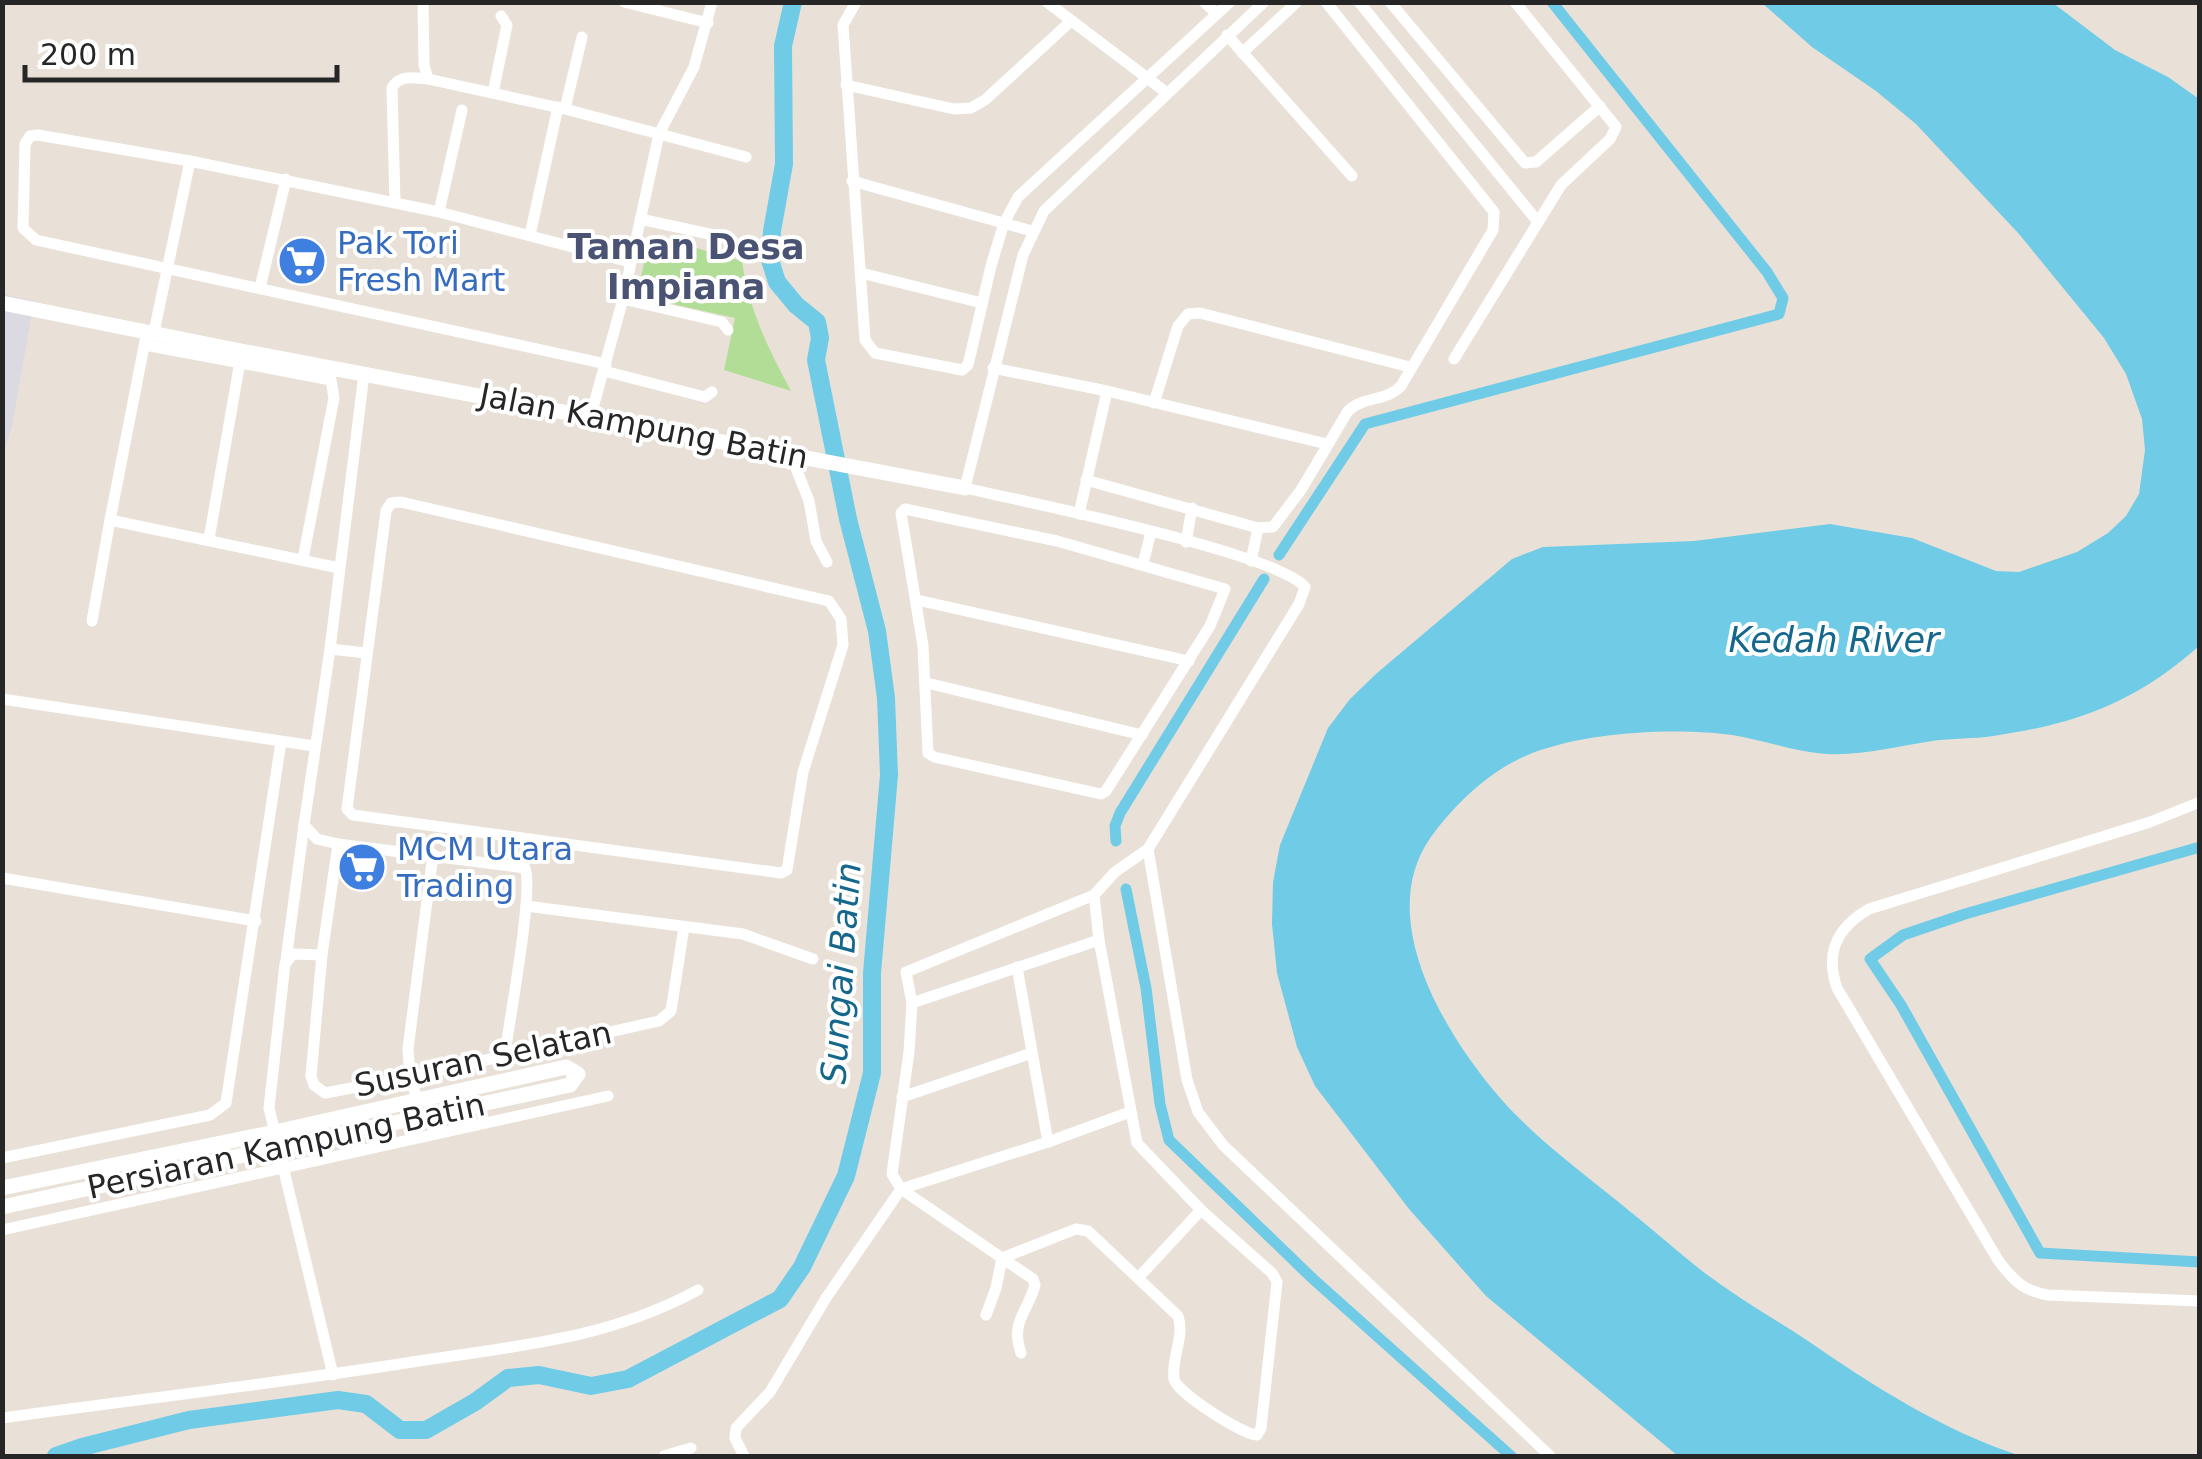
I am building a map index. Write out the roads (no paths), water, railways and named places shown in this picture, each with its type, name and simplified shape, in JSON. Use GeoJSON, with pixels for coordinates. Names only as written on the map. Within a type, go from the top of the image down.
{"type":"FeatureCollection","features":[{"type":"Feature","properties":{"kind":"street"},"geometry":{"type":"LineString","coordinates":[[424,2],[424,65],[428,78]]}},
{"type":"Feature","properties":{"kind":"street"},"geometry":{"type":"LineString","coordinates":[[624,2],[708,23]]}},
{"type":"Feature","properties":{"kind":"street"},"geometry":{"type":"LineString","coordinates":[[591,415],[659,134],[694,67],[712,2]]}},
{"type":"Feature","properties":{"kind":"street"},"geometry":{"type":"LineString","coordinates":[[856,2],[843,25],[864,340],[870,350],[962,370],[968,365],[1004,223],[1024,190],[1230,2]]}},
{"type":"Feature","properties":{"kind":"street"},"geometry":{"type":"LineString","coordinates":[[1204,2],[1218,14]]}},
{"type":"Feature","properties":{"kind":"street"},"geometry":{"type":"LineString","coordinates":[[965,488],[1022,255],[1032,231],[1053,199],[1264,2]]}},
{"type":"Feature","properties":{"kind":"street"},"geometry":{"type":"LineString","coordinates":[[1242,52],[1297,2]]}},
{"type":"Feature","properties":{"kind":"street"},"geometry":{"type":"LineString","coordinates":[[1086,480],[1269,529],[1278,522],[1354,405],[1396,392],[1493,230],[1496,217],[1326,2]]}},
{"type":"Feature","properties":{"kind":"street"},"geometry":{"type":"LineString","coordinates":[[1359,2],[1538,222]]}},
{"type":"Feature","properties":{"kind":"street"},"geometry":{"type":"LineString","coordinates":[[1390,2],[1526,163],[1536,162],[1600,106]]}},
{"type":"Feature","properties":{"kind":"street"},"geometry":{"type":"LineString","coordinates":[[1454,359],[1568,177],[1614,132],[1616,123],[1515,2]]}},
{"type":"Feature","properties":{"kind":"street"},"geometry":{"type":"LineString","coordinates":[[1048,3],[1167,93]]}},
{"type":"Feature","properties":{"kind":"street"},"geometry":{"type":"LineString","coordinates":[[492,92],[506,25],[501,16]]}},
{"type":"Feature","properties":{"kind":"street"},"geometry":{"type":"LineString","coordinates":[[846,84],[954,109],[971,108],[985,100],[1071,20]]}},
{"type":"Feature","properties":{"kind":"street"},"geometry":{"type":"LineString","coordinates":[[1228,35],[1352,176]]}},
{"type":"Feature","properties":{"kind":"street"},"geometry":{"type":"LineString","coordinates":[[530,235],[582,37]]}},
{"type":"Feature","properties":{"kind":"street"},"geometry":{"type":"LineString","coordinates":[[395,203],[392,88],[402,78],[428,78],[562,108],[746,157]]}},
{"type":"Feature","properties":{"kind":"street"},"geometry":{"type":"LineString","coordinates":[[439,212],[462,110]]}},
{"type":"Feature","properties":{"kind":"street"},"geometry":{"type":"LineString","coordinates":[[630,262],[439,212],[190,161],[38,135],[30,136],[25,144],[23,228],[36,240],[605,367],[706,398],[712,392]]}},
{"type":"Feature","properties":{"kind":"street"},"geometry":{"type":"LineString","coordinates":[[92,620],[149,336],[190,161]]}},
{"type":"Feature","properties":{"kind":"street"},"geometry":{"type":"LineString","coordinates":[[260,288],[286,180]]}},
{"type":"Feature","properties":{"kind":"street"},"geometry":{"type":"LineString","coordinates":[[852,181],[1032,231]]}},
{"type":"Feature","properties":{"kind":"street"},"geometry":{"type":"LineString","coordinates":[[640,219],[722,237]]}},
{"type":"Feature","properties":{"kind":"street"},"geometry":{"type":"LineString","coordinates":[[861,274],[982,303]]}},
{"type":"Feature","properties":{"kind":"street"},"geometry":{"type":"LineString","coordinates":[[622,299],[722,322],[728,330]]}},
{"type":"Feature","properties":{"kind":"street","name":"Jalan Kampung Batin"},"geometry":{"type":"LineString","coordinates":[[2,302],[241,357],[364,374],[591,415],[965,488],[1152,532],[1280,570],[1301,582],[1305,588],[1303,595],[1148,849]]}},
{"type":"Feature","properties":{"kind":"street"},"geometry":{"type":"LineString","coordinates":[[1154,402],[1178,326],[1188,314],[1200,313],[1410,367]]}},
{"type":"Feature","properties":{"kind":"street"},"geometry":{"type":"LineString","coordinates":[[209,539],[241,357],[330,380],[335,389],[303,559]]}},
{"type":"Feature","properties":{"kind":"street"},"geometry":{"type":"LineString","coordinates":[[993,368],[1327,444]]}},
{"type":"Feature","properties":{"kind":"street"},"geometry":{"type":"LineString","coordinates":[[334,1374],[275,1132],[269,1089],[364,374]]}},
{"type":"Feature","properties":{"kind":"street"},"geometry":{"type":"LineString","coordinates":[[1079,514],[1107,391]]}},
{"type":"Feature","properties":{"kind":"street"},"geometry":{"type":"LineString","coordinates":[[790,453],[809,501],[816,541],[827,562]]}},
{"type":"Feature","properties":{"kind":"street"},"geometry":{"type":"LineString","coordinates":[[401,502],[820,597],[835,610],[843,631],[843,645],[803,772],[790,863],[781,873],[358,818],[347,808],[366,653],[386,510],[392,503],[401,502]]}},
{"type":"Feature","properties":{"kind":"street"},"geometry":{"type":"LineString","coordinates":[[1186,542],[1192,508]]}},
{"type":"Feature","properties":{"kind":"street"},"geometry":{"type":"LineString","coordinates":[[905,509],[1057,541],[1225,590],[1189,661],[1111,786],[1101,794],[934,757],[926,749],[927,683],[917,600],[907,560],[901,513],[905,509]]}},
{"type":"Feature","properties":{"kind":"street"},"geometry":{"type":"LineString","coordinates":[[110,520],[340,568]]}},
{"type":"Feature","properties":{"kind":"street"},"geometry":{"type":"LineString","coordinates":[[1251,561],[1258,528]]}},
{"type":"Feature","properties":{"kind":"street"},"geometry":{"type":"LineString","coordinates":[[1143,564],[1152,532]]}},
{"type":"Feature","properties":{"kind":"street"},"geometry":{"type":"LineString","coordinates":[[917,600],[1189,661]]}},
{"type":"Feature","properties":{"kind":"street"},"geometry":{"type":"LineString","coordinates":[[330,650],[366,653]]}},
{"type":"Feature","properties":{"kind":"street"},"geometry":{"type":"LineString","coordinates":[[927,683],[1142,734]]}},
{"type":"Feature","properties":{"kind":"street"},"geometry":{"type":"LineString","coordinates":[[2,699],[314,746]]}},
{"type":"Feature","properties":{"kind":"street"},"geometry":{"type":"LineString","coordinates":[[2,1158],[221,1110],[229,1095],[281,742]]}},
{"type":"Feature","properties":{"kind":"street"},"geometry":{"type":"LineString","coordinates":[[2200,802],[2150,822],[1869,910],[1848,922],[1830,956],[1837,988],[2013,1280],[2032,1293],[2200,1301]]}},
{"type":"Feature","properties":{"kind":"street"},"geometry":{"type":"LineString","coordinates":[[304,825],[316,838],[338,844],[525,868],[526,906],[505,1054]]}},
{"type":"Feature","properties":{"kind":"street","name":"Susuran Selatan"},"geometry":{"type":"LineString","coordinates":[[338,844],[322,955],[311,1076],[314,1085],[325,1093],[659,1020],[671,1011],[684,928]]}},
{"type":"Feature","properties":{"kind":"street"},"geometry":{"type":"LineString","coordinates":[[1021,1353],[1017,1341],[1020,1316],[1035,1285],[1032,1279],[901,1189],[894,1180],[892,1166],[912,1003],[906,972],[1094,895],[1115,872],[1148,849],[1188,1080],[1198,1112],[1208,1128],[1550,1456]]}},
{"type":"Feature","properties":{"kind":"street"},"geometry":{"type":"LineString","coordinates":[[417,1099],[408,1049],[434,854]]}},
{"type":"Feature","properties":{"kind":"street"},"geometry":{"type":"LineString","coordinates":[[2,878],[256,921]]}},
{"type":"Feature","properties":{"kind":"street"},"geometry":{"type":"LineString","coordinates":[[1002,1258],[1076,1229],[1084,1230],[1178,1316],[1181,1324],[1174,1382],[1212,1412],[1253,1436],[1260,1428],[1277,1282],[1138,1144],[1098,940],[1094,895]]}},
{"type":"Feature","properties":{"kind":"street"},"geometry":{"type":"LineString","coordinates":[[526,906],[743,934],[813,959]]}},
{"type":"Feature","properties":{"kind":"street"},"geometry":{"type":"LineString","coordinates":[[912,1003],[1098,940]]}},
{"type":"Feature","properties":{"kind":"street"},"geometry":{"type":"LineString","coordinates":[[286,964],[293,954],[322,955]]}},
{"type":"Feature","properties":{"kind":"street"},"geometry":{"type":"LineString","coordinates":[[1017,967],[1048,1142]]}},
{"type":"Feature","properties":{"kind":"street"},"geometry":{"type":"LineString","coordinates":[[902,1096],[1032,1053]]}},
{"type":"Feature","properties":{"kind":"street","name":"Persiaran Kampung Batin"},"geometry":{"type":"LineString","coordinates":[[2,1188],[566,1067],[578,1074],[570,1086],[2,1207]]}},
{"type":"Feature","properties":{"kind":"street"},"geometry":{"type":"LineString","coordinates":[[2,1230],[608,1096]]}},
{"type":"Feature","properties":{"kind":"street"},"geometry":{"type":"LineString","coordinates":[[744,1456],[734,1438],[736,1428],[770,1392],[826,1298],[901,1189],[1130,1112]]}},
{"type":"Feature","properties":{"kind":"street"},"geometry":{"type":"LineString","coordinates":[[1138,1277],[1201,1210]]}},
{"type":"Feature","properties":{"kind":"street"},"geometry":{"type":"LineString","coordinates":[[986,1314],[1002,1258]]}},
{"type":"Feature","properties":{"kind":"street"},"geometry":{"type":"LineString","coordinates":[[2,1418],[334,1374],[578,1336],[638,1319],[698,1290]]}},
{"type":"Feature","properties":{"kind":"street"},"geometry":{"type":"LineString","coordinates":[[664,1456],[691,1448]]}},
{"type":"Feature","properties":{"kind":"water","name":"Kedah River"},"geometry":{"type":"Polygon","coordinates":[[[1762,3],[2053,3],[2115,50],[2168,77],[2199,99],[2199,646],[2152,682],[2104,708],[2052,725],[1993,736],[1827,754],[1732,735],[1651,732],[1592,738],[1538,751],[1479,785],[1431,837],[1415,869],[1410,903],[1413,939],[1439,1010],[1459,1043],[1501,1099],[1546,1143],[1740,1298],[1909,1405],[1964,1434],[2021,1456],[1678,1456],[1486,1296],[1409,1209],[1315,1086],[1297,1047],[1277,973],[1272,924],[1273,882],[1280,845],[1328,728],[1377,673],[1512,559],[1543,547],[1694,541],[1830,524],[1912,538],[1996,571],[2019,572],[2077,552],[2108,533],[2126,516],[2139,494],[2145,450],[2142,419],[2126,374],[2104,338],[2019,234],[1916,124],[1812,47],[1762,3]]]}},
{"type":"Feature","properties":{"kind":"waterway","name":"Sungai Batin"},"geometry":{"type":"LineString","coordinates":[[56,1456],[189,1420],[338,1400],[366,1404],[400,1430],[426,1430],[508,1378],[539,1375],[591,1386],[628,1379],[780,1299],[802,1267],[846,1176],[872,1073],[872,973],[889,775],[886,698],[877,631],[848,519],[816,360],[820,338],[817,322],[777,282],[770,260],[784,164],[783,46],[793,2]]}},
{"type":"Feature","properties":{"kind":"waterway"},"geometry":{"type":"LineString","coordinates":[[1279,555],[1365,424],[1779,314],[1783,298],[1767,272],[1552,2]]}},
{"type":"Feature","properties":{"kind":"waterway"},"geometry":{"type":"LineString","coordinates":[[1116,841],[1115,826],[1120,813],[1264,579]]}},
{"type":"Feature","properties":{"kind":"waterway"},"geometry":{"type":"LineString","coordinates":[[2200,847],[1903,935],[1870,959],[1901,1005],[2040,1253],[2200,1262]]}},
{"type":"Feature","properties":{"kind":"waterway"},"geometry":{"type":"LineString","coordinates":[[1126,889],[1169,1140],[1312,1278],[1511,1456]]}},
{"type":"Feature","properties":{"kind":"place","name":"Pak Tori Fresh Mart"},"geometry":{"type":"Point","coordinates":[302,261]}},
{"type":"Feature","properties":{"kind":"place","name":"MCM Utara Trading"},"geometry":{"type":"Point","coordinates":[362,867]}},
{"type":"Feature","properties":{"kind":"district","name":"Taman Desa Impiana"},"geometry":{"type":"Point","coordinates":[686,267]}}]}
